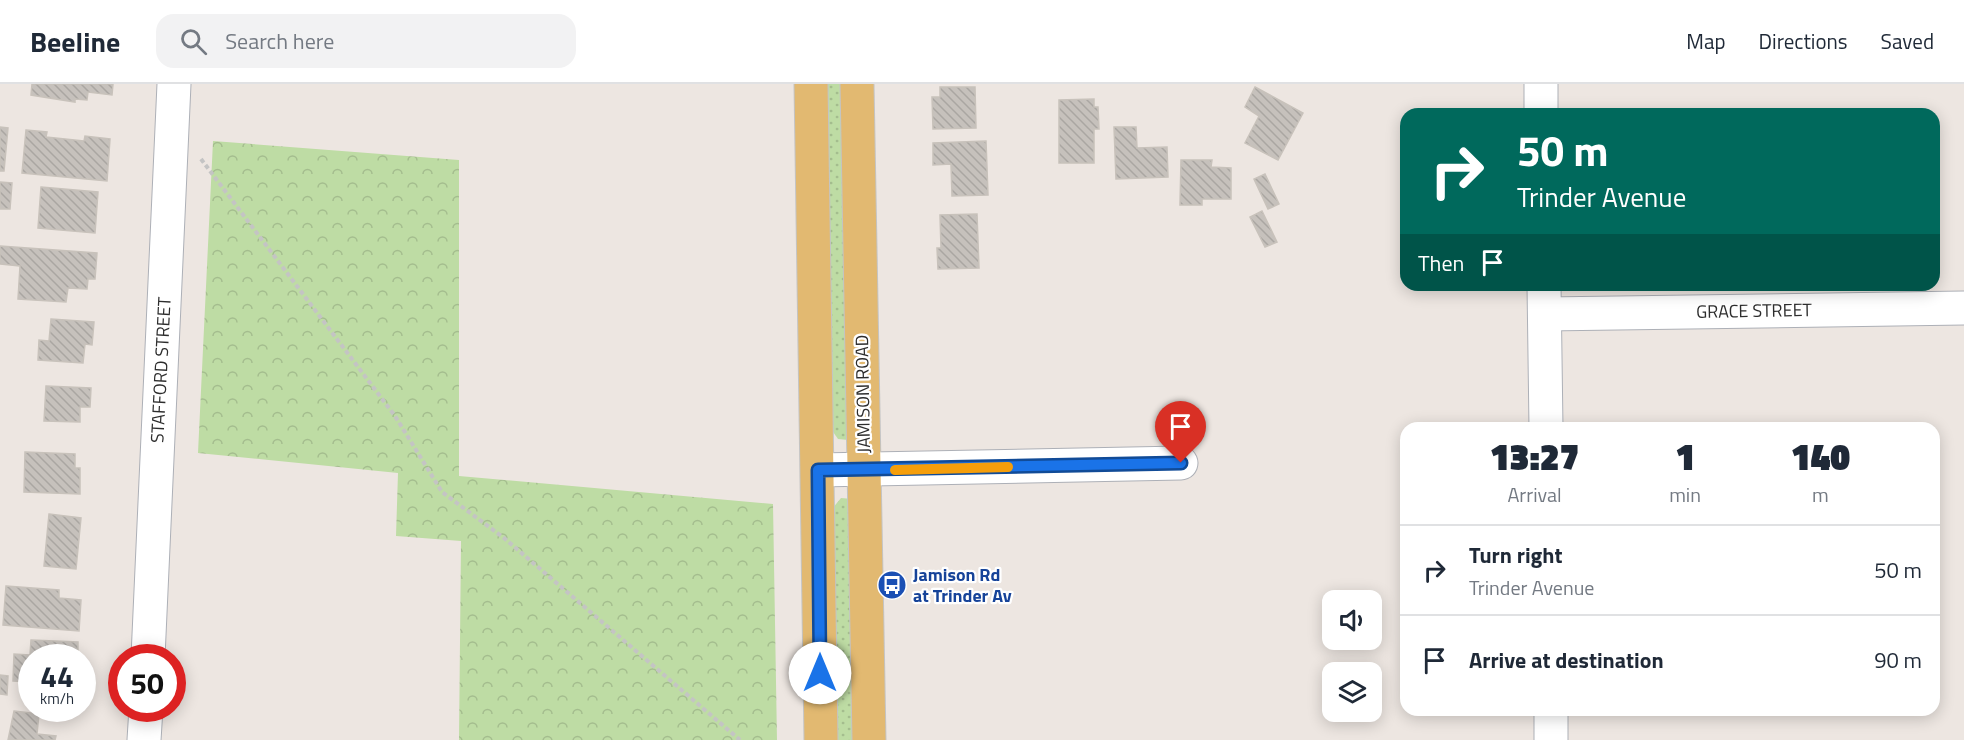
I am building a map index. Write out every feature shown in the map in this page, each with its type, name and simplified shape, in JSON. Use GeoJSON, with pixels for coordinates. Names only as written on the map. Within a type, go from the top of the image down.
{"type":"FeatureCollection","features":[{"type":"Feature","properties":{"kind":"main road"},"geometry":{"type":"LineString","coordinates":[[811,84],[821,740]]}},
{"type":"Feature","properties":{"kind":"main road","name":"JAMISON ROAD"},"geometry":{"type":"LineString","coordinates":[[856,84],[869,740]]}},
{"type":"Feature","properties":{"kind":"street","name":"STAFFORD STREET"},"geometry":{"type":"LineString","coordinates":[[149,644],[174,84]]}},
{"type":"Feature","properties":{"kind":"street"},"geometry":{"type":"LineString","coordinates":[[1541,84],[1541,108]]}},
{"type":"Feature","properties":{"kind":"street"},"geometry":{"type":"LineString","coordinates":[[1544,299],[1546,422]]}},
{"type":"Feature","properties":{"kind":"street","name":"GRACE STREET"},"geometry":{"type":"LineString","coordinates":[[1544,299],[1964,308]]}},
{"type":"Feature","properties":{"kind":"street"},"geometry":{"type":"LineString","coordinates":[[818,470],[1181,463]]}},
{"type":"Feature","properties":{"kind":"street"},"geometry":{"type":"LineString","coordinates":[[1551,716],[1551,740]]}},
{"type":"Feature","properties":{"kind":"street"},"geometry":{"type":"LineString","coordinates":[[144,740],[145,722]]}},
{"type":"Feature","properties":{"kind":"path"},"geometry":{"type":"LineString","coordinates":[[200,157],[395,416],[442,492],[504,538],[740,740]]}},
{"type":"Feature","properties":{"kind":"green space"},"geometry":{"type":"Polygon","coordinates":[[[825,84],[849,84],[848,440],[838,439],[831,429],[825,84]]]}},
{"type":"Feature","properties":{"kind":"green space"},"geometry":{"type":"Polygon","coordinates":[[[213,141],[459,160],[459,476],[773,504],[777,740],[459,740],[461,541],[396,536],[398,473],[198,453],[213,141]]]}},
{"type":"Feature","properties":{"kind":"green space"},"geometry":{"type":"Polygon","coordinates":[[[841,498],[853,499],[863,740],[836,740],[832,509],[841,498]]]}},
{"type":"Feature","properties":{"kind":"building"},"geometry":{"type":"Polygon","coordinates":[[[32,84],[113,84],[112,95],[88,92],[87,100],[75,99],[75,102],[31,95],[32,84]]]}},
{"type":"Feature","properties":{"kind":"building"},"geometry":{"type":"Polygon","coordinates":[[[940,87],[975,87],[976,128],[933,129],[932,97],[940,97],[940,87]]]}},
{"type":"Feature","properties":{"kind":"building"},"geometry":{"type":"Polygon","coordinates":[[[1255,87],[1303,113],[1278,160],[1245,143],[1259,116],[1245,107],[1255,87]]]}},
{"type":"Feature","properties":{"kind":"building"},"geometry":{"type":"Polygon","coordinates":[[[1094,99],[1094,107],[1098,107],[1099,129],[1094,129],[1094,163],[1059,163],[1059,100],[1094,99]]]}},
{"type":"Feature","properties":{"kind":"building"},"geometry":{"type":"Polygon","coordinates":[[[0,127],[8,128],[4,171],[0,171],[0,127]]]}},
{"type":"Feature","properties":{"kind":"building"},"geometry":{"type":"Polygon","coordinates":[[[1114,127],[1136,127],[1137,148],[1167,147],[1168,177],[1116,179],[1114,127]]]}},
{"type":"Feature","properties":{"kind":"building"},"geometry":{"type":"Polygon","coordinates":[[[26,130],[47,132],[46,137],[84,141],[85,136],[110,139],[107,181],[22,173],[26,130]]]}},
{"type":"Feature","properties":{"kind":"building"},"geometry":{"type":"Polygon","coordinates":[[[986,141],[988,195],[952,196],[951,164],[933,165],[933,143],[986,141]]]}},
{"type":"Feature","properties":{"kind":"building"},"geometry":{"type":"Polygon","coordinates":[[[1181,160],[1212,160],[1211,167],[1231,168],[1231,199],[1202,199],[1202,205],[1180,205],[1181,160]]]}},
{"type":"Feature","properties":{"kind":"building"},"geometry":{"type":"Polygon","coordinates":[[[1265,174],[1279,204],[1268,209],[1254,179],[1265,174]]]}},
{"type":"Feature","properties":{"kind":"building"},"geometry":{"type":"Polygon","coordinates":[[[0,182],[12,183],[10,209],[0,209],[0,182]]]}},
{"type":"Feature","properties":{"kind":"building"},"geometry":{"type":"Polygon","coordinates":[[[41,187],[98,192],[95,233],[38,228],[41,187]]]}},
{"type":"Feature","properties":{"kind":"building"},"geometry":{"type":"Polygon","coordinates":[[[1262,211],[1277,242],[1265,247],[1250,217],[1262,211]]]}},
{"type":"Feature","properties":{"kind":"building"},"geometry":{"type":"Polygon","coordinates":[[[977,214],[979,268],[938,269],[937,248],[941,248],[940,215],[977,214]]]}},
{"type":"Feature","properties":{"kind":"building"},"geometry":{"type":"Polygon","coordinates":[[[0,246],[97,253],[95,279],[88,279],[87,289],[68,288],[66,302],[18,299],[20,266],[0,264],[0,246]]]}},
{"type":"Feature","properties":{"kind":"building"},"geometry":{"type":"Polygon","coordinates":[[[51,319],[94,322],[92,345],[85,344],[83,363],[38,360],[39,340],[49,341],[51,319]]]}},
{"type":"Feature","properties":{"kind":"building"},"geometry":{"type":"Polygon","coordinates":[[[46,386],[91,388],[90,407],[80,407],[80,422],[44,421],[46,386]]]}},
{"type":"Feature","properties":{"kind":"building"},"geometry":{"type":"Polygon","coordinates":[[[25,452],[75,454],[75,468],[80,468],[80,494],[24,492],[25,452]]]}},
{"type":"Feature","properties":{"kind":"building"},"geometry":{"type":"Polygon","coordinates":[[[49,514],[81,518],[76,569],[44,566],[49,514]]]}},
{"type":"Feature","properties":{"kind":"building"},"geometry":{"type":"Polygon","coordinates":[[[6,586],[59,590],[59,598],[81,600],[79,631],[3,625],[6,586]]]}},
{"type":"Feature","properties":{"kind":"building"},"geometry":{"type":"Polygon","coordinates":[[[31,640],[78,642],[78,644],[31,644],[31,640]]]}},
{"type":"Feature","properties":{"kind":"building"},"geometry":{"type":"Polygon","coordinates":[[[14,654],[18,654],[18,681],[13,681],[14,654]]]}},
{"type":"Feature","properties":{"kind":"building"},"geometry":{"type":"Polygon","coordinates":[[[0,675],[8,676],[7,695],[0,694],[0,675]]]}},
{"type":"Feature","properties":{"kind":"building"},"geometry":{"type":"Polygon","coordinates":[[[14,711],[18,711],[18,722],[38,722],[37,734],[56,736],[55,740],[8,740],[14,711]]]}},
{"type":"Feature","properties":{"kind":"slow traffic"},"geometry":{"type":"LineString","coordinates":[[895,470],[1008,467]]}},
{"type":"Feature","properties":{"kind":"place","name":"Jamison Rd at Trinder Av"},"geometry":{"type":"Point","coordinates":[892,585]}},
{"type":"Feature","properties":{"kind":"route"},"geometry":{"type":"LineString","coordinates":[[820,673],[818,470],[1181,463]]}}]}
